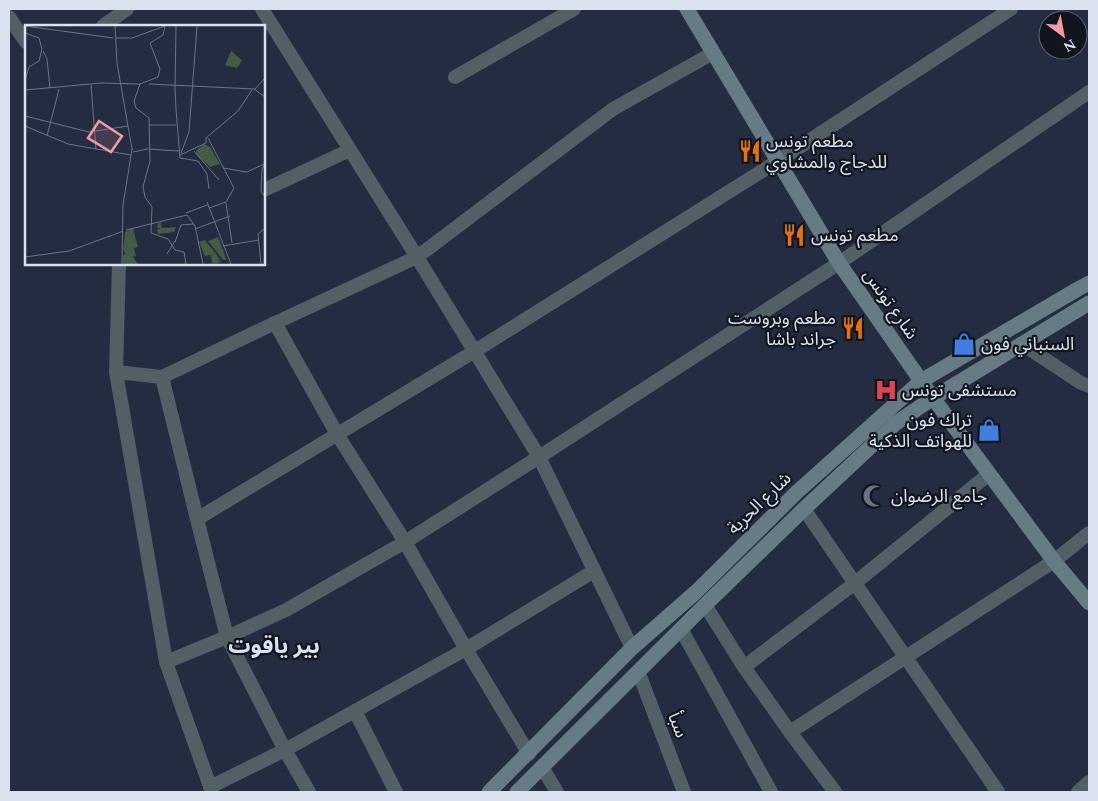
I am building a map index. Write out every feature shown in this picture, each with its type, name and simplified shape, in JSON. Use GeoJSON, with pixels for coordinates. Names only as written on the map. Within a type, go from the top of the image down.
{"type":"FeatureCollection","features":[{"type":"Feature","properties":{"kind":"street"},"geometry":{"type":"LineString","coordinates":[[103,25],[127,9]]}},
{"type":"Feature","properties":{"kind":"street"},"geometry":{"type":"LineString","coordinates":[[262,9],[539,457],[632,648]]}},
{"type":"Feature","properties":{"kind":"street","name":"شارع تونس"},"geometry":{"type":"LineString","coordinates":[[687,9],[839,263],[933,398],[1054,561],[1089,603]]}},
{"type":"Feature","properties":{"kind":"street"},"geometry":{"type":"LineString","coordinates":[[197,519],[475,351],[778,161],[1011,9]]}},
{"type":"Feature","properties":{"kind":"street"},"geometry":{"type":"LineString","coordinates":[[455,77],[569,10]]}},
{"type":"Feature","properties":{"kind":"street"},"geometry":{"type":"LineString","coordinates":[[9,17],[25,41]]}},
{"type":"Feature","properties":{"kind":"street"},"geometry":{"type":"LineString","coordinates":[[116,372],[162,377],[275,322],[417,257],[612,109],[714,53]]}},
{"type":"Feature","properties":{"kind":"street"},"geometry":{"type":"LineString","coordinates":[[166,662],[286,610],[404,542],[839,263],[1089,92]]}},
{"type":"Feature","properties":{"kind":"street"},"geometry":{"type":"LineString","coordinates":[[265,190],[350,150]]}},
{"type":"Feature","properties":{"kind":"street"},"geometry":{"type":"LineString","coordinates":[[118,265],[116,372],[166,662],[211,790],[466,649],[594,571]]}},
{"type":"Feature","properties":{"kind":"street","name":"شارع الحرية"},"geometry":{"type":"LineString","coordinates":[[489,792],[529,754],[632,648],[696,592],[797,492],[921,381],[1089,283]]}},
{"type":"Feature","properties":{"kind":"street"},"geometry":{"type":"LineString","coordinates":[[517,792],[680,629],[896,423],[933,398],[1089,303]]}},
{"type":"Feature","properties":{"kind":"street"},"geometry":{"type":"LineString","coordinates":[[275,322],[337,434],[404,542],[529,754]]}},
{"type":"Feature","properties":{"kind":"street"},"geometry":{"type":"LineString","coordinates":[[1022,344],[1081,383],[1089,386]]}},
{"type":"Feature","properties":{"kind":"street"},"geometry":{"type":"LineString","coordinates":[[162,377],[227,636],[285,750],[309,792]]}},
{"type":"Feature","properties":{"kind":"street"},"geometry":{"type":"LineString","coordinates":[[744,667],[855,583],[989,474]]}},
{"type":"Feature","properties":{"kind":"street"},"geometry":{"type":"LineString","coordinates":[[804,509],[998,792]]}},
{"type":"Feature","properties":{"kind":"street"},"geometry":{"type":"LineString","coordinates":[[790,732],[1054,561],[1089,533]]}},
{"type":"Feature","properties":{"kind":"street"},"geometry":{"type":"LineString","coordinates":[[705,605],[744,667],[835,792]]}},
{"type":"Feature","properties":{"kind":"street"},"geometry":{"type":"LineString","coordinates":[[680,629],[771,792]]}},
{"type":"Feature","properties":{"kind":"street","name":"سبأ"},"geometry":{"type":"LineString","coordinates":[[638,671],[684,792]]}},
{"type":"Feature","properties":{"kind":"street"},"geometry":{"type":"LineString","coordinates":[[355,711],[396,792]]}},
{"type":"Feature","properties":{"kind":"street"},"geometry":{"type":"LineString","coordinates":[[542,767],[557,792]]}},
{"type":"Feature","properties":{"kind":"street"},"geometry":{"type":"LineString","coordinates":[[1078,792],[1089,782]]}},
{"type":"Feature","properties":{"kind":"place","name":"مطعم تونس للدجاج والمشاوي"},"geometry":{"type":"Point","coordinates":[750,151]}},
{"type":"Feature","properties":{"kind":"place","name":"مطعم تونس"},"geometry":{"type":"Point","coordinates":[794,235]}},
{"type":"Feature","properties":{"kind":"place","name":"مطعم وبروست جراند باشا"},"geometry":{"type":"Point","coordinates":[853,328]}},
{"type":"Feature","properties":{"kind":"place","name":"السنباني فون"},"geometry":{"type":"Point","coordinates":[964,344]}},
{"type":"Feature","properties":{"kind":"place","name":"مستشفى تونس"},"geometry":{"type":"Point","coordinates":[886,390]}},
{"type":"Feature","properties":{"kind":"place","name":"تراك فون للهواتف الذكية"},"geometry":{"type":"Point","coordinates":[989,430]}},
{"type":"Feature","properties":{"kind":"place","name":"جامع الرضوان"},"geometry":{"type":"Point","coordinates":[874,496]}},
{"type":"Feature","properties":{"kind":"district","name":"بير ياقوت"},"geometry":{"type":"Point","coordinates":[274,645]}}]}
